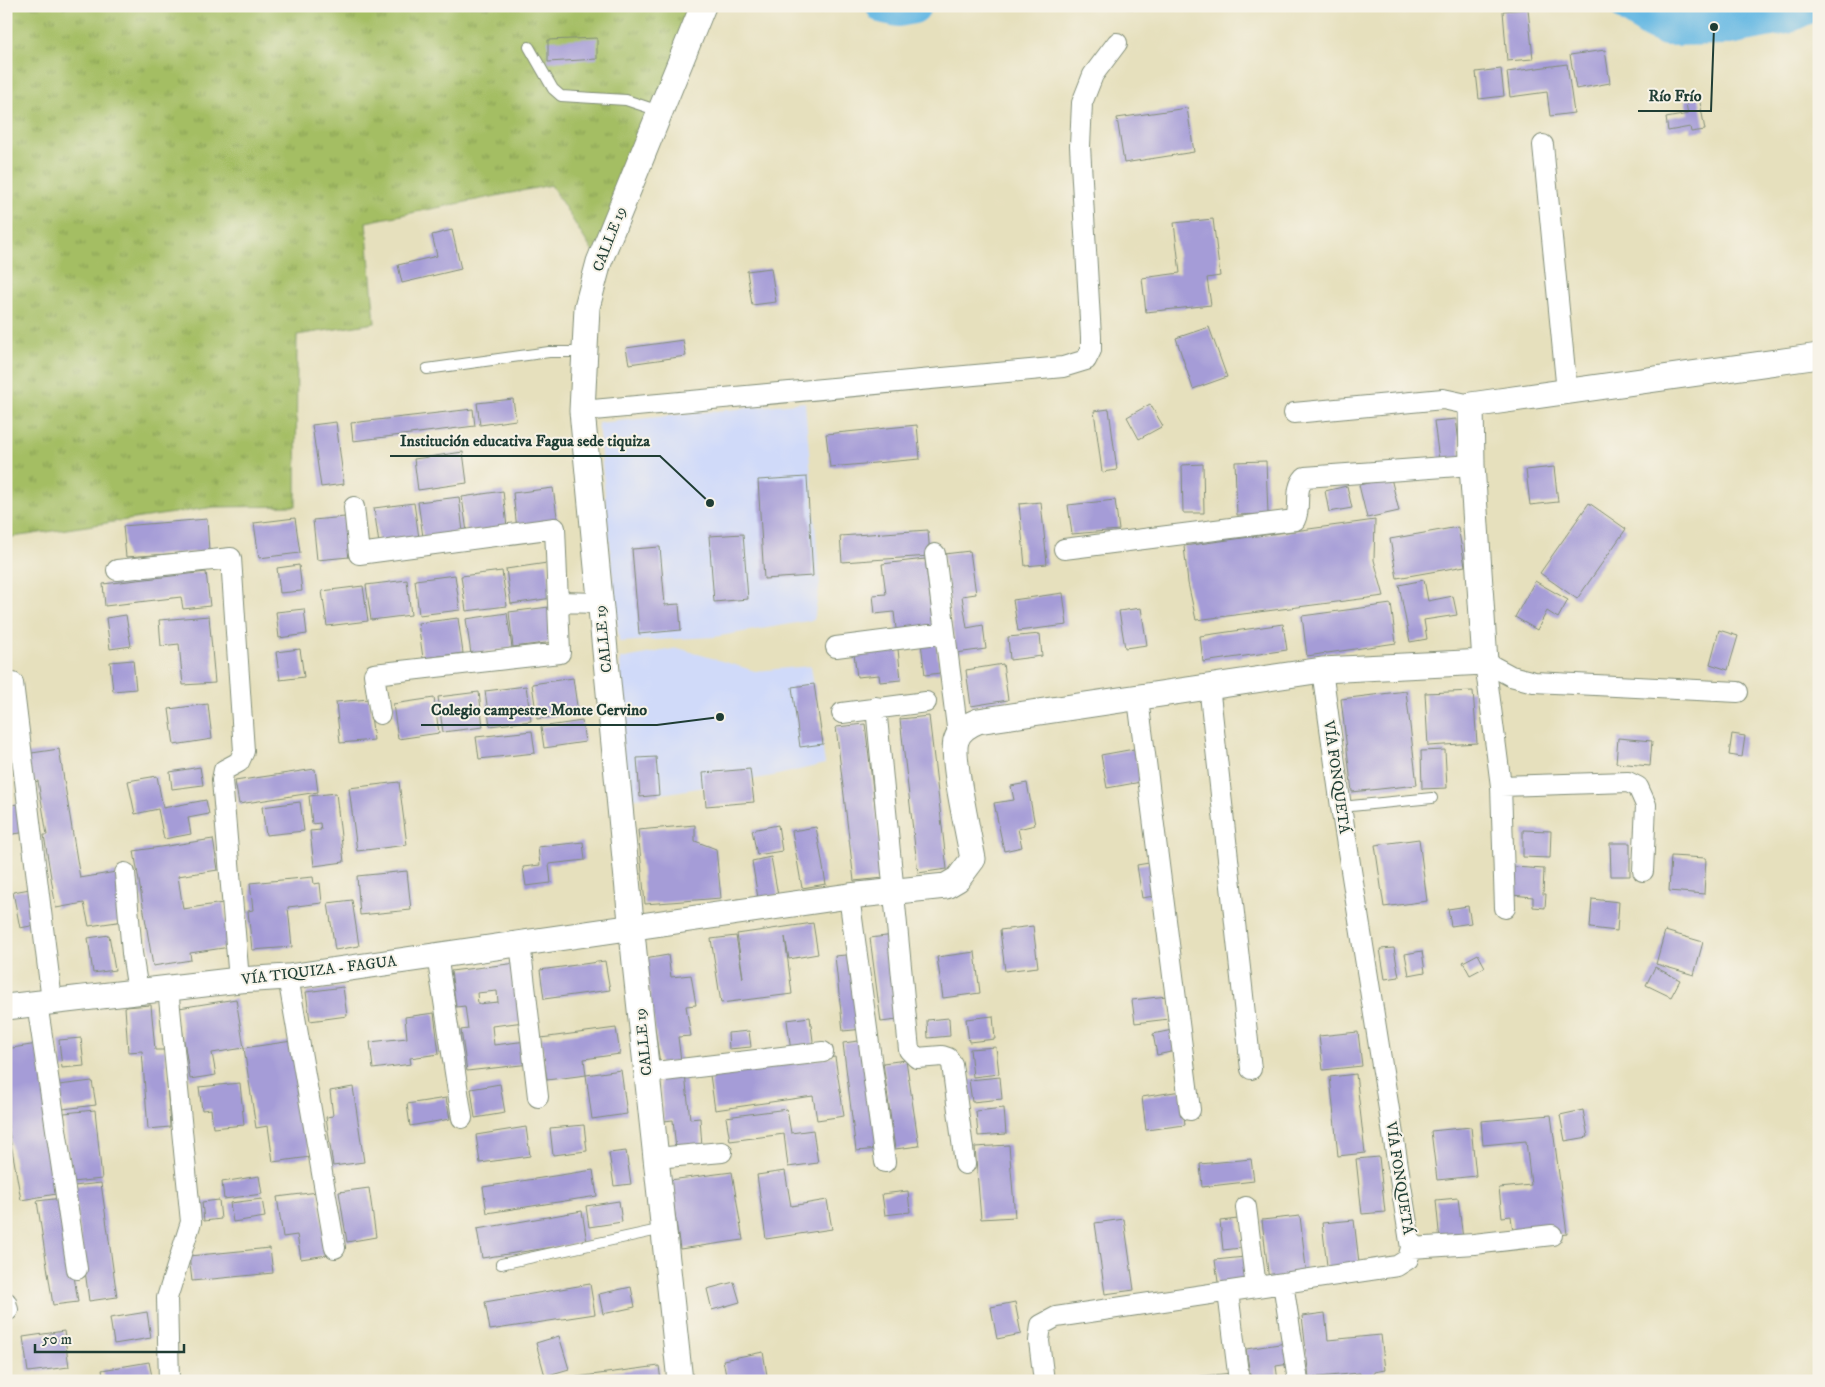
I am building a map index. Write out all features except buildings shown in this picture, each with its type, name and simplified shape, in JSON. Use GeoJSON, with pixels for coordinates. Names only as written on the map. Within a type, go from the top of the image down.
{"type":"FeatureCollection","features":[{"type":"Feature","properties":{"kind":"street","name":"CALLE 19"},"geometry":{"type":"LineString","coordinates":[[680,1381],[631,927],[582,411],[587,307],[599,262],[703,6]]}},
{"type":"Feature","properties":{"kind":"street"},"geometry":{"type":"LineString","coordinates":[[582,411],[1054,368],[1086,360],[1091,350],[1091,337],[1080,146],[1082,103],[1093,75],[1117,43]]}},
{"type":"Feature","properties":{"kind":"street"},"geometry":{"type":"LineString","coordinates":[[1542,145],[1567,392]]}},
{"type":"Feature","properties":{"kind":"street"},"geometry":{"type":"LineString","coordinates":[[1294,413],[1443,400],[1471,405],[1819,356]]}},
{"type":"Feature","properties":{"kind":"street"},"geometry":{"type":"LineString","coordinates":[[1471,405],[1472,465],[1485,662],[1500,786],[1505,908]]}},
{"type":"Feature","properties":{"kind":"street"},"geometry":{"type":"LineString","coordinates":[[1064,549],[1295,520],[1299,512],[1298,490],[1300,483],[1305,477],[1472,465]]}},
{"type":"Feature","properties":{"kind":"street"},"geometry":{"type":"LineString","coordinates":[[354,507],[360,554],[554,528],[560,653],[374,674],[380,714]]}},
{"type":"Feature","properties":{"kind":"street"},"geometry":{"type":"LineString","coordinates":[[935,554],[958,735]]}},
{"type":"Feature","properties":{"kind":"street"},"geometry":{"type":"LineString","coordinates":[[117,570],[231,558],[244,751],[240,762],[224,770],[222,780],[239,980]]}},
{"type":"Feature","properties":{"kind":"street"},"geometry":{"type":"LineString","coordinates":[[558,602],[600,602]]}},
{"type":"Feature","properties":{"kind":"street"},"geometry":{"type":"LineString","coordinates":[[836,648],[945,633]]}},
{"type":"Feature","properties":{"kind":"street"},"geometry":{"type":"LineString","coordinates":[[958,735],[967,726],[978,722],[1138,699],[1209,685],[1322,670],[1485,662],[1511,676],[1534,682],[1738,692]]}},
{"type":"Feature","properties":{"kind":"street","name":"VÍA FONQUETÁ"},"geometry":{"type":"LineString","coordinates":[[1044,1381],[1039,1341],[1041,1325],[1056,1317],[1397,1266],[1408,1259],[1411,1248],[1341,807],[1322,670]]}},
{"type":"Feature","properties":{"kind":"street"},"geometry":{"type":"LineString","coordinates":[[13,683],[44,1002],[77,1269]]}},
{"type":"Feature","properties":{"kind":"street"},"geometry":{"type":"LineString","coordinates":[[1209,685],[1251,1069]]}},
{"type":"Feature","properties":{"kind":"street"},"geometry":{"type":"LineString","coordinates":[[1138,699],[1190,1110]]}},
{"type":"Feature","properties":{"kind":"street"},"geometry":{"type":"LineString","coordinates":[[842,713],[876,707],[926,702]]}},
{"type":"Feature","properties":{"kind":"street"},"geometry":{"type":"LineString","coordinates":[[876,707],[909,1050],[917,1058],[942,1056],[948,1058],[952,1064],[965,1164]]}},
{"type":"Feature","properties":{"kind":"street","name":"VÍA TIQUIZA - FAGUA"},"geometry":{"type":"LineString","coordinates":[[6,1007],[239,980],[288,977],[849,896],[946,886],[958,879],[973,859],[955,754],[958,735]]}},
{"type":"Feature","properties":{"kind":"street"},"geometry":{"type":"LineString","coordinates":[[1500,786],[1628,782],[1638,787],[1646,805],[1643,871]]}},
{"type":"Feature","properties":{"kind":"street"},"geometry":{"type":"LineString","coordinates":[[125,874],[138,991]]}},
{"type":"Feature","properties":{"kind":"street"},"geometry":{"type":"LineString","coordinates":[[849,896],[885,1162]]}},
{"type":"Feature","properties":{"kind":"street"},"geometry":{"type":"LineString","coordinates":[[520,943],[538,1097]]}},
{"type":"Feature","properties":{"kind":"street"},"geometry":{"type":"LineString","coordinates":[[437,955],[462,1118]]}},
{"type":"Feature","properties":{"kind":"street"},"geometry":{"type":"LineString","coordinates":[[288,977],[335,1248]]}},
{"type":"Feature","properties":{"kind":"street"},"geometry":{"type":"LineString","coordinates":[[168,988],[191,1222],[167,1298],[168,1381]]}},
{"type":"Feature","properties":{"kind":"street"},"geometry":{"type":"LineString","coordinates":[[647,1073],[822,1052]]}},
{"type":"Feature","properties":{"kind":"street"},"geometry":{"type":"LineString","coordinates":[[656,1158],[722,1152]]}},
{"type":"Feature","properties":{"kind":"street"},"geometry":{"type":"LineString","coordinates":[[1246,1207],[1256,1287]]}},
{"type":"Feature","properties":{"kind":"street"},"geometry":{"type":"LineString","coordinates":[[1411,1248],[1474,1244],[1552,1234]]}},
{"type":"Feature","properties":{"kind":"street"},"geometry":{"type":"LineString","coordinates":[[1283,1283],[1298,1381]]}},
{"type":"Feature","properties":{"kind":"street"},"geometry":{"type":"LineString","coordinates":[[1228,1292],[1239,1381]]}},
{"type":"Feature","properties":{"kind":"lane"},"geometry":{"type":"LineString","coordinates":[[529,48],[553,89],[561,96],[626,100],[660,111]]}},
{"type":"Feature","properties":{"kind":"lane"},"geometry":{"type":"LineString","coordinates":[[427,369],[549,352],[586,352]]}},
{"type":"Feature","properties":{"kind":"lane"},"geometry":{"type":"LineString","coordinates":[[1341,807],[1432,798]]}},
{"type":"Feature","properties":{"kind":"lane"},"geometry":{"type":"LineString","coordinates":[[500,1264],[664,1229]]}},
{"type":"Feature","properties":{"kind":"shaded area"},"geometry":{"type":"Polygon","coordinates":[[[805,402],[820,583],[814,620],[714,637],[619,642],[598,423],[805,402]]]}},
{"type":"Feature","properties":{"kind":"shaded area"},"geometry":{"type":"Polygon","coordinates":[[[678,648],[755,671],[811,666],[825,764],[773,776],[624,800],[620,659],[678,648]]]}},
{"type":"Feature","properties":{"kind":"green space"},"geometry":{"type":"Polygon","coordinates":[[[6,6],[703,6],[599,262],[551,185],[366,222],[375,323],[297,335],[296,506],[214,507],[6,538],[6,6]]]}},
{"type":"Feature","properties":{"kind":"waterway"},"geometry":{"type":"LineString","coordinates":[[884,6],[898,9],[913,6]]}},
{"type":"Feature","properties":{"kind":"waterway"},"geometry":{"type":"LineString","coordinates":[[1629,6],[1651,21],[1666,28],[1729,27],[1786,16],[1807,6]]}},
{"type":"Feature","properties":{"kind":"place","name":"Río Frío"},"geometry":{"type":"Point","coordinates":[1714,27]}},
{"type":"Feature","properties":{"kind":"place","name":"Institución educativa Fagua sede tiquiza"},"geometry":{"type":"Point","coordinates":[710,503]}},
{"type":"Feature","properties":{"kind":"place","name":"Colegio campestre Monte Cervino"},"geometry":{"type":"Point","coordinates":[720,717]}}]}
